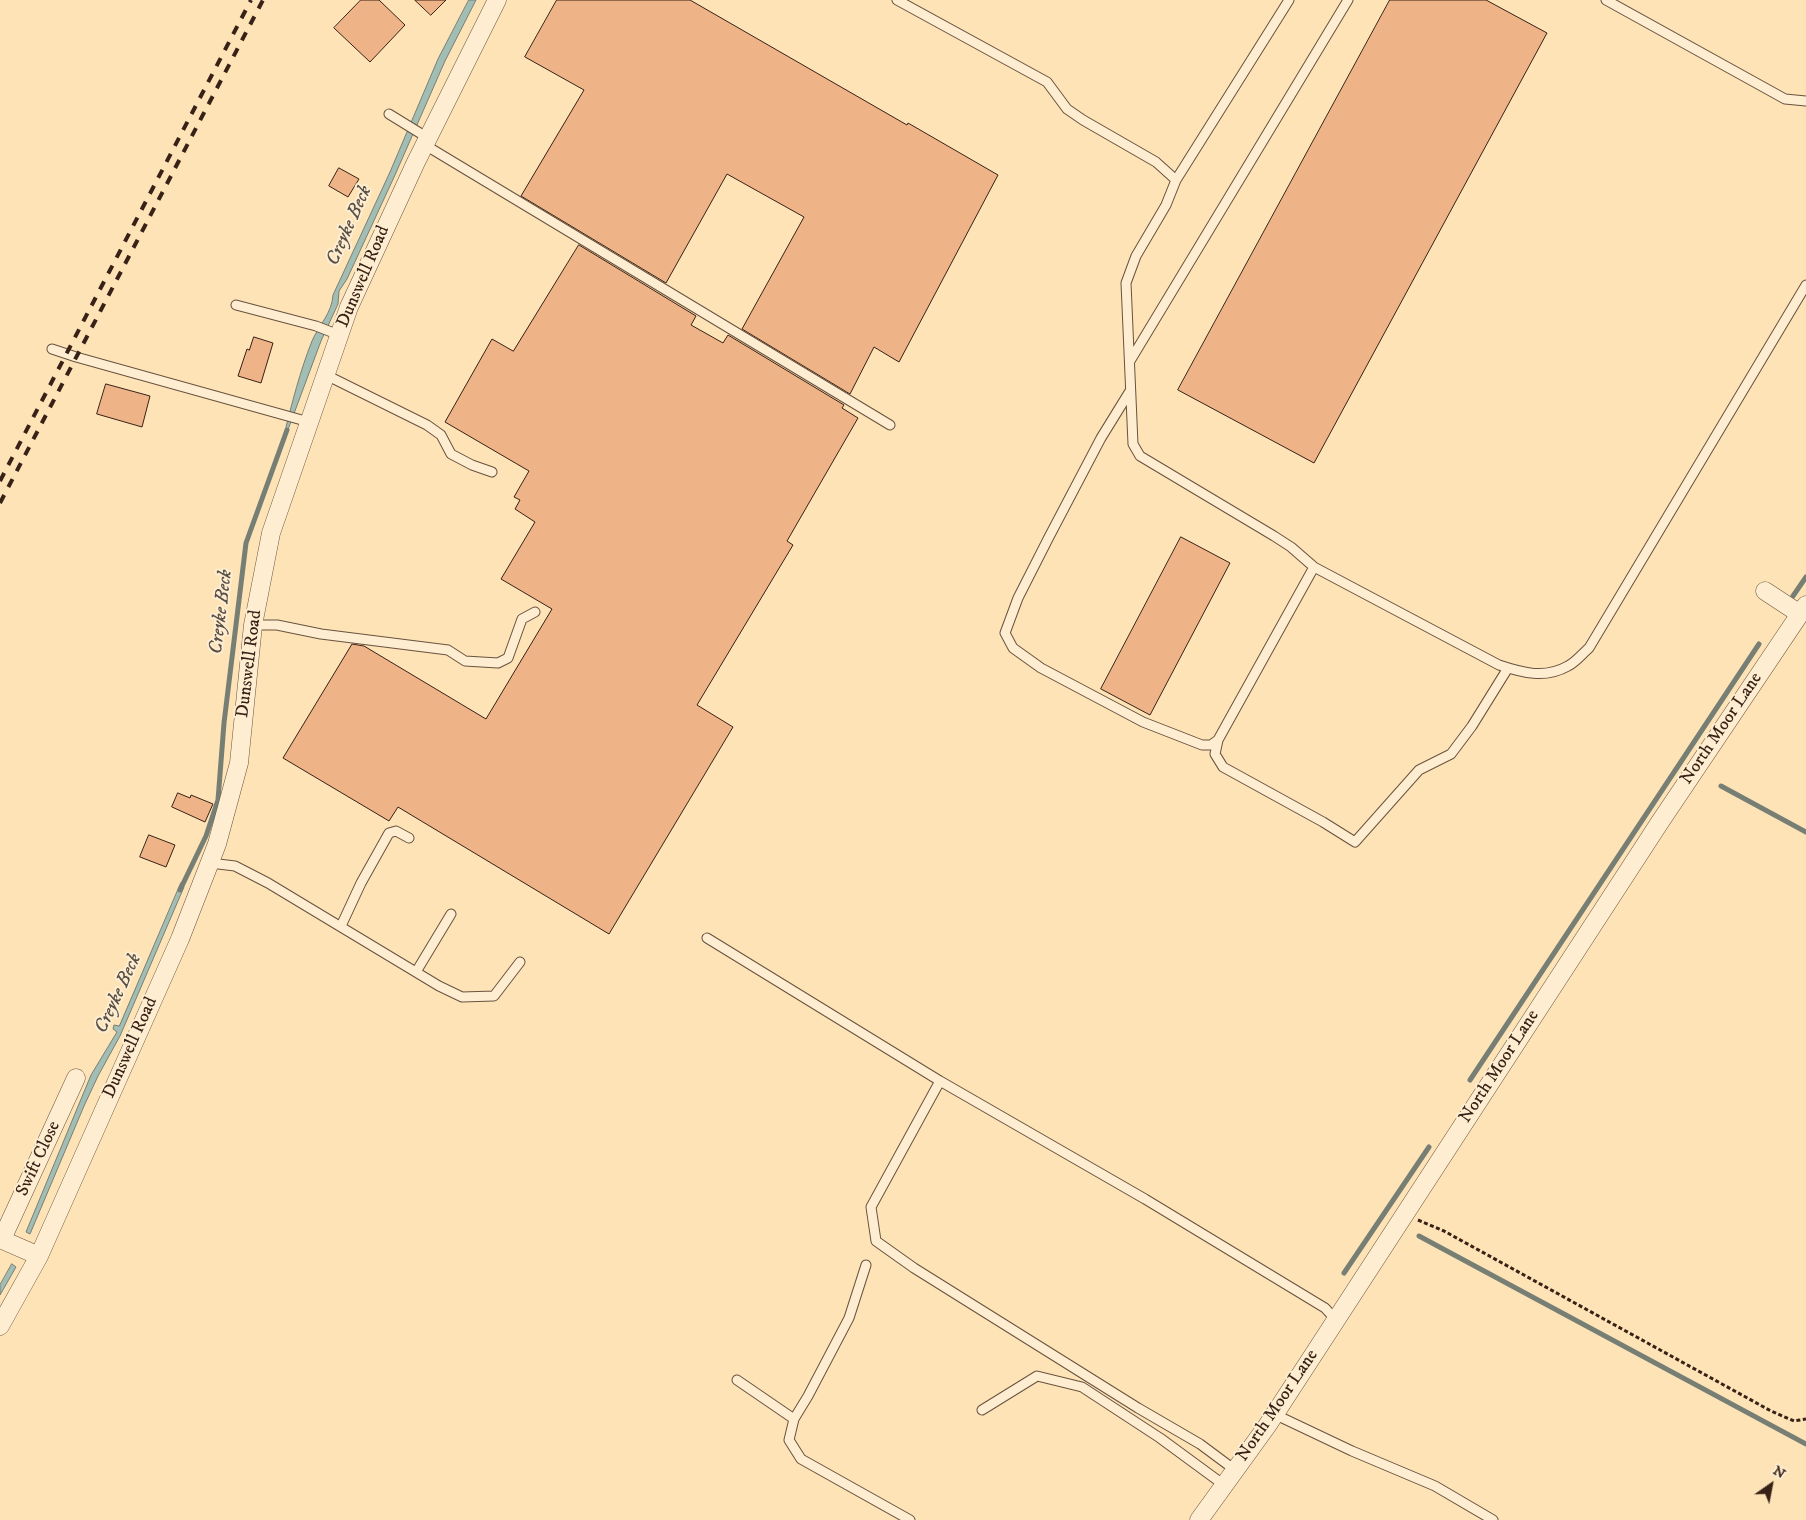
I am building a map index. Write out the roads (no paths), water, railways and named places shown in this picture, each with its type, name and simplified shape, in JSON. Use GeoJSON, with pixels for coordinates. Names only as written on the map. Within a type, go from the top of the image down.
{"type":"FeatureCollection","features":[{"type":"Feature","properties":{"kind":"street","name":"Dunswell Road"},"geometry":{"type":"LineString","coordinates":[[0,1326],[39,1256],[180,939],[217,844],[239,763],[253,625],[271,533],[303,420],[326,375],[334,334],[349,307],[424,138],[497,0]]}},
{"type":"Feature","properties":{"kind":"street","name":"North Moor Lane"},"geometry":{"type":"LineString","coordinates":[[1199,1520],[1274,1414],[1654,830],[1803,609],[1765,591]]}},
{"type":"Feature","properties":{"kind":"street","name":"Swift Close"},"geometry":{"type":"LineString","coordinates":[[1,1239],[76,1078]]}},
{"type":"Feature","properties":{"kind":"street"},"geometry":{"type":"LineString","coordinates":[[1,1239],[39,1256]]}},
{"type":"Feature","properties":{"kind":"lane"},"geometry":{"type":"LineString","coordinates":[[897,0],[1047,82],[1067,109],[1156,162],[1176,180]]}},
{"type":"Feature","properties":{"kind":"lane"},"geometry":{"type":"LineString","coordinates":[[1289,0],[1176,180],[1166,205],[1136,256],[1126,283],[1130,391],[1133,444],[1140,456],[1274,536],[1291,547],[1314,567],[1499,665],[1523,673],[1548,673],[1569,666],[1589,648],[1806,286]]}},
{"type":"Feature","properties":{"kind":"lane"},"geometry":{"type":"LineString","coordinates":[[1129,362],[1348,0]]}},
{"type":"Feature","properties":{"kind":"lane"},"geometry":{"type":"LineString","coordinates":[[1606,0],[1785,99],[1806,101]]}},
{"type":"Feature","properties":{"kind":"lane"},"geometry":{"type":"LineString","coordinates":[[388,114],[890,425]]}},
{"type":"Feature","properties":{"kind":"lane"},"geometry":{"type":"LineString","coordinates":[[236,305],[316,326],[334,334]]}},
{"type":"Feature","properties":{"kind":"lane"},"geometry":{"type":"LineString","coordinates":[[52,349],[303,420]]}},
{"type":"Feature","properties":{"kind":"lane"},"geometry":{"type":"LineString","coordinates":[[326,375],[427,425],[441,435],[451,454],[472,465],[492,472]]}},
{"type":"Feature","properties":{"kind":"lane"},"geometry":{"type":"LineString","coordinates":[[1130,391],[1101,438],[1049,537],[1018,598],[1005,633],[1012,648],[1040,668],[1135,718],[1202,745],[1211,745],[1218,740]]}},
{"type":"Feature","properties":{"kind":"lane"},"geometry":{"type":"LineString","coordinates":[[1314,567],[1218,740],[1215,754],[1224,767],[1324,822],[1355,842],[1419,770],[1451,754],[1472,726],[1508,668]]}},
{"type":"Feature","properties":{"kind":"lane"},"geometry":{"type":"LineString","coordinates":[[253,625],[277,625],[321,634],[448,650],[465,661],[498,663],[508,658],[522,619],[535,612]]}},
{"type":"Feature","properties":{"kind":"lane"},"geometry":{"type":"LineString","coordinates":[[341,926],[361,882],[389,833],[396,830],[409,838]]}},
{"type":"Feature","properties":{"kind":"lane"},"geometry":{"type":"LineString","coordinates":[[210,863],[235,866],[268,883],[462,998],[494,996],[520,962]]}},
{"type":"Feature","properties":{"kind":"lane"},"geometry":{"type":"LineString","coordinates":[[416,972],[451,914]]}},
{"type":"Feature","properties":{"kind":"lane"},"geometry":{"type":"LineString","coordinates":[[706,938],[817,1004],[940,1081],[1145,1199],[1317,1303],[1325,1308],[1336,1320]]}},
{"type":"Feature","properties":{"kind":"lane"},"geometry":{"type":"LineString","coordinates":[[940,1081],[870,1207],[876,1242],[914,1268],[1138,1408],[1200,1444],[1235,1470]]}},
{"type":"Feature","properties":{"kind":"lane"},"geometry":{"type":"LineString","coordinates":[[866,1265],[849,1318],[794,1419],[789,1440],[801,1458],[910,1520]]}},
{"type":"Feature","properties":{"kind":"lane"},"geometry":{"type":"LineString","coordinates":[[982,1410],[1037,1376],[1082,1387],[1167,1443],[1224,1485]]}},
{"type":"Feature","properties":{"kind":"lane"},"geometry":{"type":"LineString","coordinates":[[738,1380],[794,1419]]}},
{"type":"Feature","properties":{"kind":"lane"},"geometry":{"type":"LineString","coordinates":[[1274,1414],[1352,1451],[1435,1486],[1493,1520]]}},
{"type":"Feature","properties":{"kind":"water"},"geometry":{"type":"Polygon","coordinates":[[[469,0],[476,0],[445,61],[347,279],[339,291],[338,304],[321,341],[286,435],[284,435],[300,375],[312,341],[328,313],[333,295],[390,172],[438,59],[469,0]]]}},
{"type":"Feature","properties":{"kind":"water"},"geometry":{"type":"Polygon","coordinates":[[[181,883],[184,887],[120,1036],[84,1106],[30,1234],[26,1232],[91,1075],[117,1032],[113,1029],[114,1025],[119,1026],[181,883]]]}},
{"type":"Feature","properties":{"kind":"water"},"geometry":{"type":"Polygon","coordinates":[[[12,1264],[16,1267],[0,1295],[0,1285],[12,1264]]]}},
{"type":"Feature","properties":{"kind":"waterway","name":"Creyke Beck"},"geometry":{"type":"LineString","coordinates":[[180,890],[206,836],[218,800],[224,723],[246,543],[287,430]]}},
{"type":"Feature","properties":{"kind":"waterway"},"geometry":{"type":"LineString","coordinates":[[1793,596],[1806,577]]}},
{"type":"Feature","properties":{"kind":"waterway"},"geometry":{"type":"LineString","coordinates":[[1470,1080],[1759,644]]}},
{"type":"Feature","properties":{"kind":"waterway"},"geometry":{"type":"LineString","coordinates":[[1721,786],[1806,832]]}},
{"type":"Feature","properties":{"kind":"waterway"},"geometry":{"type":"LineString","coordinates":[[1344,1273],[1429,1147]]}},
{"type":"Feature","properties":{"kind":"waterway"},"geometry":{"type":"LineString","coordinates":[[1419,1236],[1806,1444]]}},
{"type":"Feature","properties":{"kind":"railway"},"geometry":{"type":"LineString","coordinates":[[0,481],[251,0]]}},
{"type":"Feature","properties":{"kind":"railway"},"geometry":{"type":"LineString","coordinates":[[0,503],[263,0]]}}]}
